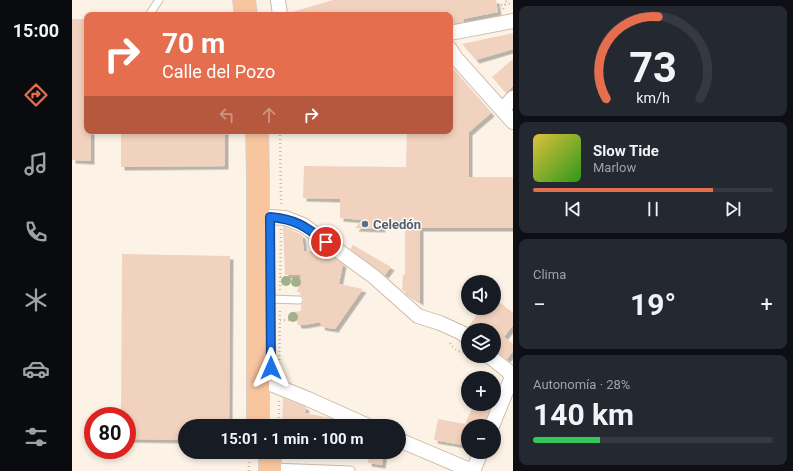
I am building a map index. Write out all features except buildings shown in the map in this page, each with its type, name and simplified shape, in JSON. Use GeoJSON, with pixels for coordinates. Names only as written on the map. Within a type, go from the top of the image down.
{"type":"FeatureCollection","features":[{"type":"Feature","properties":{"kind":"highway"},"geometry":{"type":"LineString","coordinates":[[244,0],[246,12]]}},
{"type":"Feature","properties":{"kind":"highway"},"geometry":{"type":"LineString","coordinates":[[256,0],[258,12]]}},
{"type":"Feature","properties":{"kind":"highway"},"geometry":{"type":"LineString","coordinates":[[257,134],[258,419]]}},
{"type":"Feature","properties":{"kind":"highway"},"geometry":{"type":"LineString","coordinates":[[269,134],[275,217],[270,299],[270,419]]}},
{"type":"Feature","properties":{"kind":"street"},"geometry":{"type":"LineString","coordinates":[[278,0],[280,12]]}},
{"type":"Feature","properties":{"kind":"street"},"geometry":{"type":"LineString","coordinates":[[453,32],[513,21]]}},
{"type":"Feature","properties":{"kind":"street"},"geometry":{"type":"LineString","coordinates":[[453,54],[513,122]]}},
{"type":"Feature","properties":{"kind":"street"},"geometry":{"type":"LineString","coordinates":[[502,110],[513,98]]}},
{"type":"Feature","properties":{"kind":"street"},"geometry":{"type":"LineString","coordinates":[[275,217],[285,218],[303,225],[373,276],[418,316],[440,323],[461,333]]}},
{"type":"Feature","properties":{"kind":"street"},"geometry":{"type":"LineString","coordinates":[[495,419],[512,377],[508,371],[498,363]]}},
{"type":"Feature","properties":{"kind":"street"},"geometry":{"type":"LineString","coordinates":[[270,384],[352,419]]}},
{"type":"Feature","properties":{"kind":"street"},"geometry":{"type":"LineString","coordinates":[[406,443],[473,471],[478,459]]}},
{"type":"Feature","properties":{"kind":"lane"},"geometry":{"type":"LineString","coordinates":[[151,12],[159,0]]}},
{"type":"Feature","properties":{"kind":"lane"},"geometry":{"type":"LineString","coordinates":[[270,299],[299,300]]}},
{"type":"Feature","properties":{"kind":"lane"},"geometry":{"type":"LineString","coordinates":[[263,464],[351,470]]}},
{"type":"Feature","properties":{"kind":"path"},"geometry":{"type":"LineString","coordinates":[[497,6],[513,3]]}},
{"type":"Feature","properties":{"kind":"path"},"geometry":{"type":"LineString","coordinates":[[275,217],[280,134]]}},
{"type":"Feature","properties":{"kind":"path"},"geometry":{"type":"LineString","coordinates":[[280,277],[298,277]]}},
{"type":"Feature","properties":{"kind":"path"},"geometry":{"type":"LineString","coordinates":[[280,320],[295,320]]}},
{"type":"Feature","properties":{"kind":"place","name":"Celedón"},"geometry":{"type":"Point","coordinates":[365,224]}},
{"type":"Feature","properties":{"kind":"route"},"geometry":{"type":"LineString","coordinates":[[271,368],[270,217],[285,218],[303,225],[326,242]]}}]}
